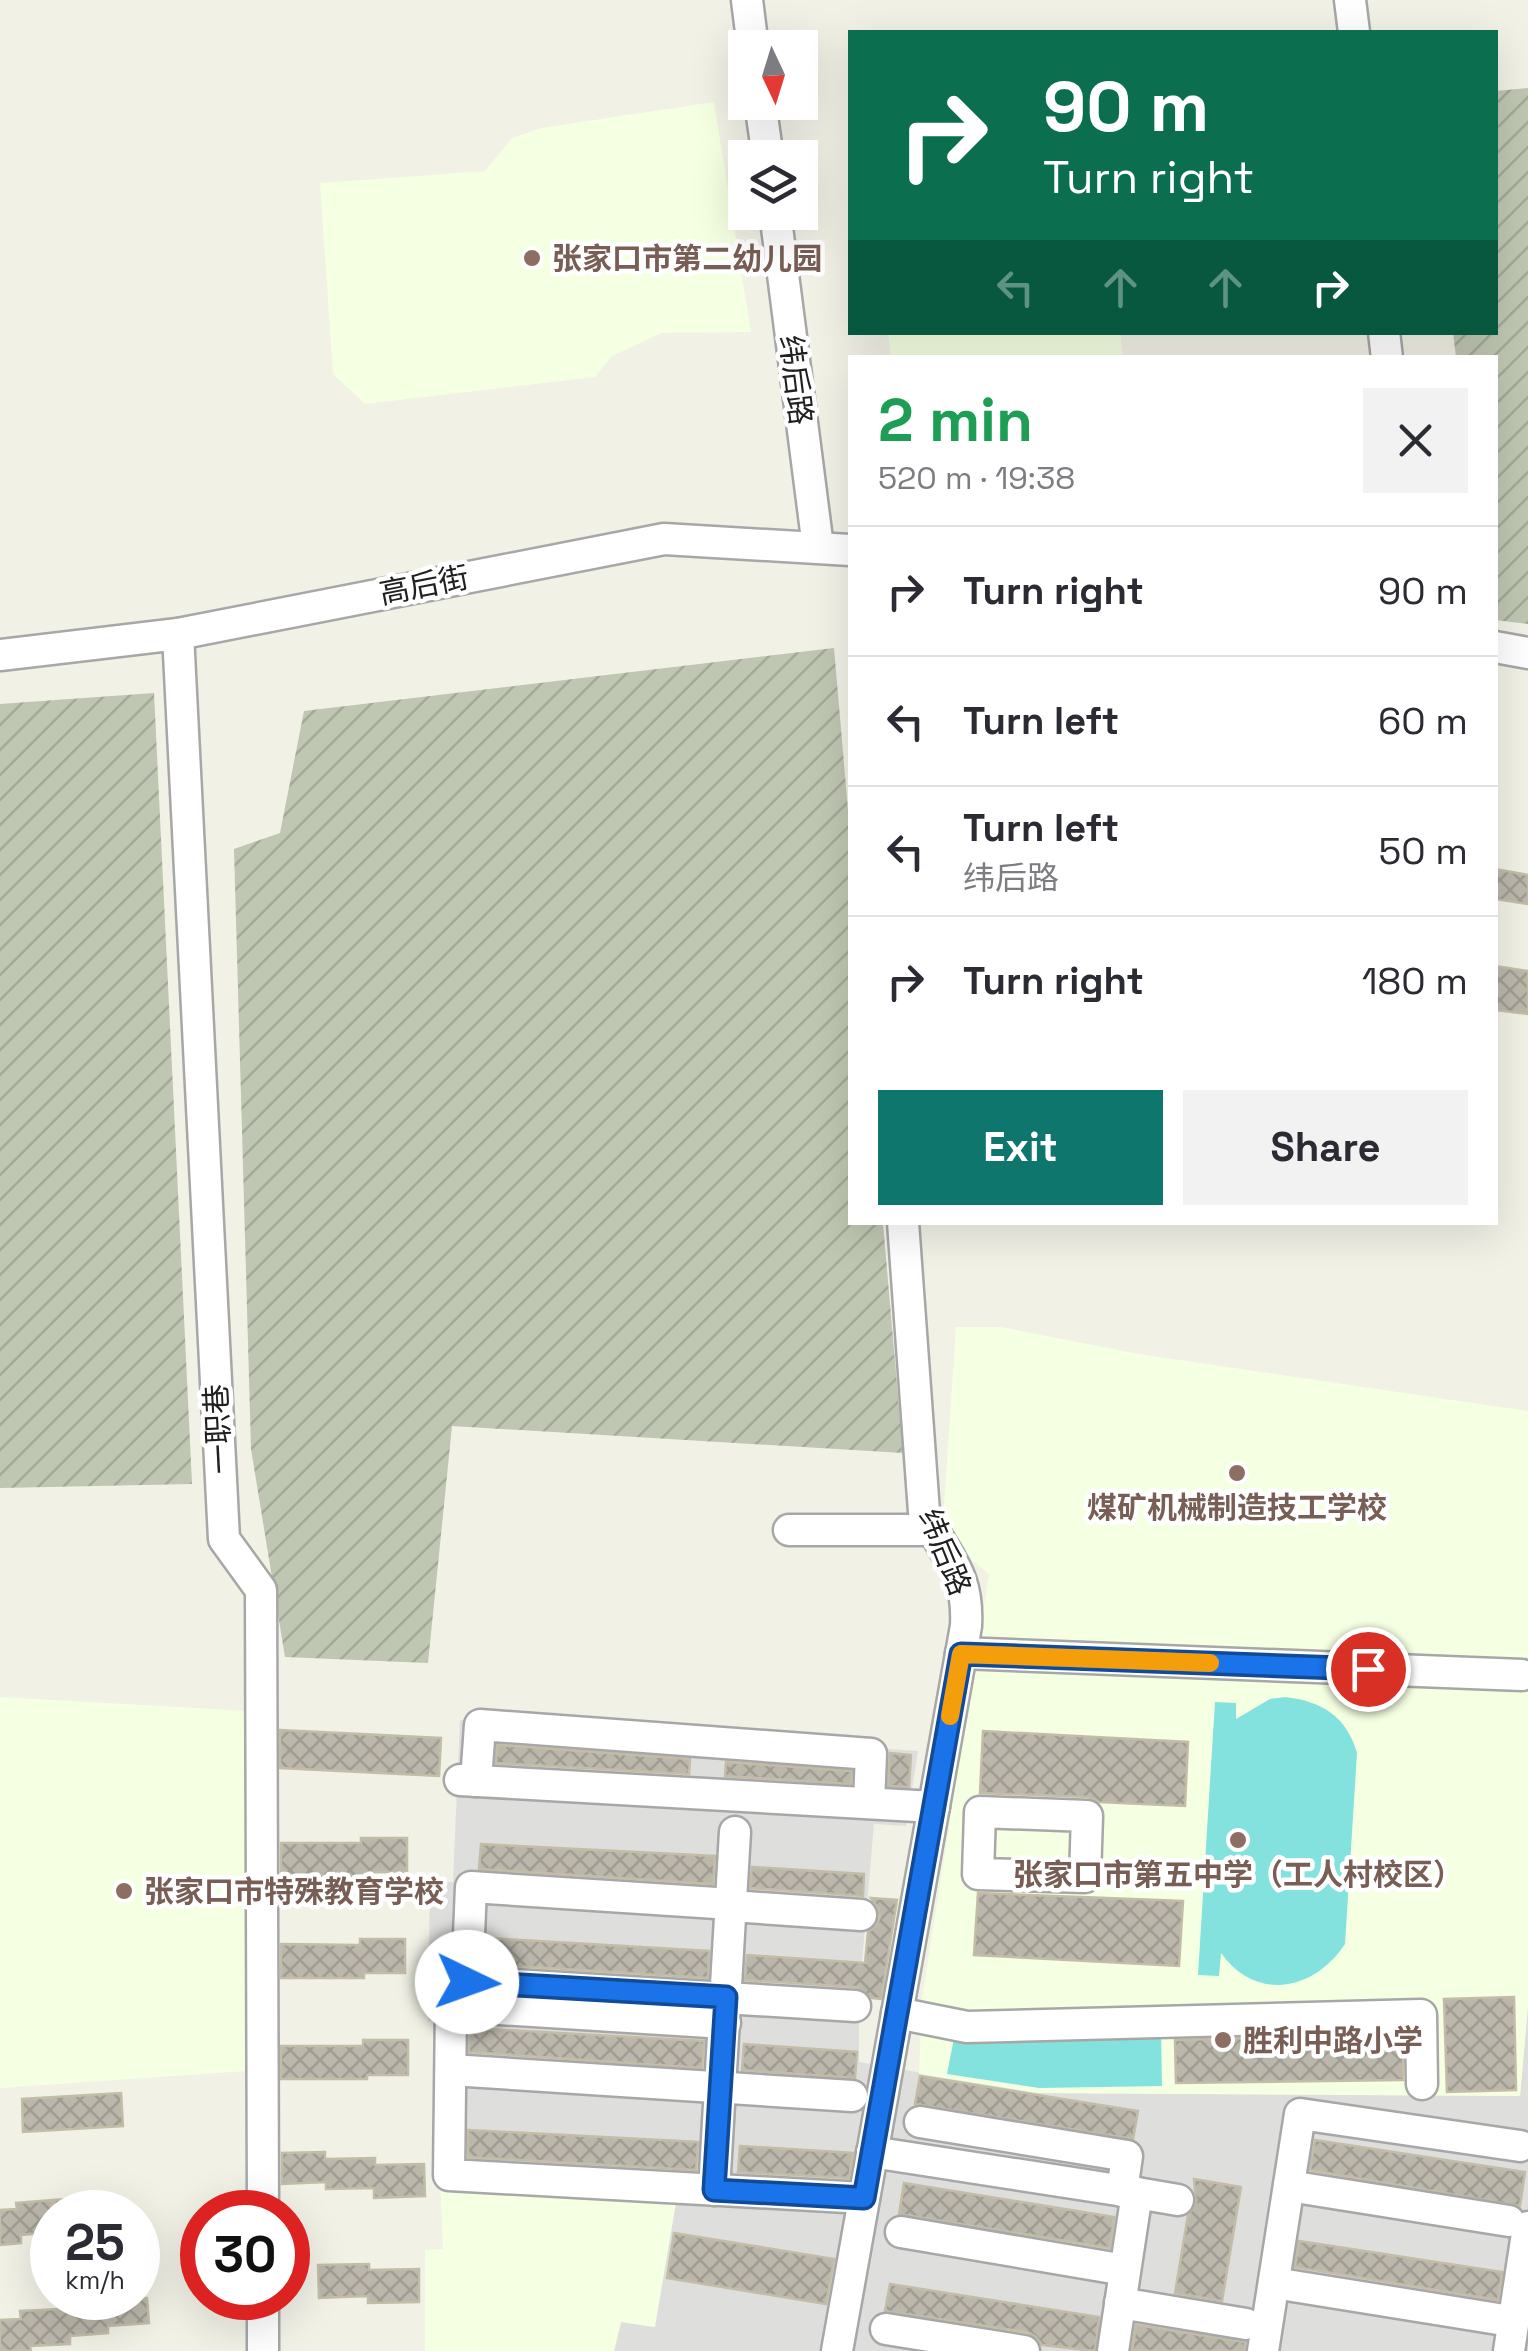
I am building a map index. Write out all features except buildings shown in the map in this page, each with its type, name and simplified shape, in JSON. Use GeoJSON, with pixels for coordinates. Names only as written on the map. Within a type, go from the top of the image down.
{"type":"FeatureCollection","features":[{"type":"Feature","properties":{"kind":"street"},"geometry":{"type":"LineString","coordinates":[[747,0],[751,30]]}},
{"type":"Feature","properties":{"kind":"street"},"geometry":{"type":"LineString","coordinates":[[1350,0],[1354,30]]}},
{"type":"Feature","properties":{"kind":"street","name":"纬后路"},"geometry":{"type":"LineString","coordinates":[[777,230],[818,547]]}},
{"type":"Feature","properties":{"kind":"street","name":"高后街"},"geometry":{"type":"LineString","coordinates":[[0,655],[178,634],[664,538],[848,550]]}},
{"type":"Feature","properties":{"kind":"street","name":"一职巷"},"geometry":{"type":"LineString","coordinates":[[178,634],[224,1539],[260,1590],[263,2190]]}},
{"type":"Feature","properties":{"kind":"street"},"geometry":{"type":"LineString","coordinates":[[1498,648],[1528,653]]}},
{"type":"Feature","properties":{"kind":"street","name":"纬后路"},"geometry":{"type":"LineString","coordinates":[[837,2351],[967,1606],[956,1563],[924,1512],[903,1225]]}},
{"type":"Feature","properties":{"kind":"street"},"geometry":{"type":"LineString","coordinates":[[788,1530],[932,1530]]}},
{"type":"Feature","properties":{"kind":"street"},"geometry":{"type":"LineString","coordinates":[[961,1654],[1522,1674]]}},
{"type":"Feature","properties":{"kind":"street"},"geometry":{"type":"LineString","coordinates":[[870,1803],[871,1754],[480,1725],[468,1781],[934,1807]]}},
{"type":"Feature","properties":{"kind":"street"},"geometry":{"type":"LineString","coordinates":[[706,1794],[710,1742]]}},
{"type":"Feature","properties":{"kind":"street"},"geometry":{"type":"LineString","coordinates":[[714,2190],[725,2010],[724,1904],[735,1832]]}},
{"type":"Feature","properties":{"kind":"street"},"geometry":{"type":"LineString","coordinates":[[928,1840],[979,1843]]}},
{"type":"Feature","properties":{"kind":"street"},"geometry":{"type":"LineString","coordinates":[[725,2010],[467,1982],[471,1887],[860,1915]]}},
{"type":"Feature","properties":{"kind":"street"},"geometry":{"type":"LineString","coordinates":[[855,2006],[725,2010],[451,2006],[449,2175],[864,2198]]}},
{"type":"Feature","properties":{"kind":"street"},"geometry":{"type":"LineString","coordinates":[[897,2013],[967,2028],[1421,2015],[1422,2084]]}},
{"type":"Feature","properties":{"kind":"street"},"geometry":{"type":"LineString","coordinates":[[450,2070],[852,2096]]}},
{"type":"Feature","properties":{"kind":"street"},"geometry":{"type":"LineString","coordinates":[[1263,2351],[1300,2114],[1520,2146]]}},
{"type":"Feature","properties":{"kind":"street"},"geometry":{"type":"LineString","coordinates":[[920,2122],[1127,2156],[1130,2192],[1125,2270],[1113,2351]]}},
{"type":"Feature","properties":{"kind":"street"},"geometry":{"type":"LineString","coordinates":[[1011,2173],[1016,2138]]}},
{"type":"Feature","properties":{"kind":"street"},"geometry":{"type":"LineString","coordinates":[[872,2152],[1178,2200]]}},
{"type":"Feature","properties":{"kind":"street"},"geometry":{"type":"LineString","coordinates":[[1274,2283],[1512,2335],[1518,2224],[1289,2186]]}},
{"type":"Feature","properties":{"kind":"street"},"geometry":{"type":"LineString","coordinates":[[901,2232],[1125,2270]]}},
{"type":"Feature","properties":{"kind":"street"},"geometry":{"type":"LineString","coordinates":[[1120,2303],[1246,2324]]}},
{"type":"Feature","properties":{"kind":"street"},"geometry":{"type":"LineString","coordinates":[[263,2320],[263,2351]]}},
{"type":"Feature","properties":{"kind":"street"},"geometry":{"type":"LineString","coordinates":[[886,2329],[1024,2351]]}},
{"type":"Feature","properties":{"kind":"shaded area"},"geometry":{"type":"Polygon","coordinates":[[[1528,88],[1528,624],[1498,620],[1498,355],[1456,355],[1453,335],[1498,335],[1498,91],[1528,88]]]}},
{"type":"Feature","properties":{"kind":"shaded area","name":"张家口市第二幼儿园"},"geometry":{"type":"Polygon","coordinates":[[[714,102],[728,189],[728,230],[735,230],[751,332],[662,333],[612,356],[595,377],[365,404],[333,374],[320,183],[485,171],[512,138],[541,128],[714,102]]]}},
{"type":"Feature","properties":{"kind":"shaded area"},"geometry":{"type":"Polygon","coordinates":[[[888,335],[1120,335],[1123,355],[891,355],[888,335]]]}},
{"type":"Feature","properties":{"kind":"shaded area"},"geometry":{"type":"Polygon","coordinates":[[[834,648],[848,810],[848,1225],[883,1225],[903,1453],[452,1426],[428,1663],[285,1657],[251,1449],[234,849],[280,833],[304,711],[834,648]]]}},
{"type":"Feature","properties":{"kind":"shaded area"},"geometry":{"type":"Polygon","coordinates":[[[154,693],[192,1484],[0,1488],[0,704],[154,693]]]}},
{"type":"Feature","properties":{"kind":"shaded area"},"geometry":{"type":"Polygon","coordinates":[[[956,1327],[1001,1327],[1139,1354],[1528,1411],[1528,2006],[1520,2096],[1038,2093],[919,2074],[922,1998],[989,1574],[942,1535],[956,1327]]]}},
{"type":"Feature","properties":{"kind":"shaded area","name":"张家口市特殊教育学校"},"geometry":{"type":"Polygon","coordinates":[[[0,1697],[250,1711],[247,2071],[0,2088],[0,1697]]]}},
{"type":"Feature","properties":{"kind":"shaded area"},"geometry":{"type":"Polygon","coordinates":[[[1285,1697],[1310,1702],[1331,1713],[1347,1730],[1357,1753],[1345,1944],[1317,1972],[1284,1984],[1251,1979],[1221,1953],[1219,1976],[1198,1975],[1215,1702],[1236,1703],[1236,1719],[1270,1699],[1285,1697]]]}},
{"type":"Feature","properties":{"kind":"shaded area"},"geometry":{"type":"Polygon","coordinates":[[[460,1720],[918,1751],[906,1826],[874,1824],[859,1997],[859,2062],[1038,2093],[1520,2096],[1528,2006],[1528,2351],[614,2351],[621,2322],[654,2327],[440,2181],[440,2022],[428,2021],[430,1882],[453,1882],[460,1720]]]}},
{"type":"Feature","properties":{"kind":"shaded area"},"geometry":{"type":"Polygon","coordinates":[[[1161,2029],[1162,2086],[1039,2088],[947,2074],[955,2033],[1161,2029]]]}},
{"type":"Feature","properties":{"kind":"shaded area"},"geometry":{"type":"Polygon","coordinates":[[[440,2181],[677,2197],[655,2327],[621,2322],[614,2351],[425,2351],[425,2250],[443,2249],[440,2181]]]}},
{"type":"Feature","properties":{"kind":"slow traffic"},"geometry":{"type":"LineString","coordinates":[[950,1716],[961,1654],[1210,1663]]}},
{"type":"Feature","properties":{"kind":"place","name":"张家口市第二幼儿园"},"geometry":{"type":"Point","coordinates":[532,258]}},
{"type":"Feature","properties":{"kind":"place","name":"煤矿机械制造技工学校"},"geometry":{"type":"Point","coordinates":[1237,1473]}},
{"type":"Feature","properties":{"kind":"place","name":"张家口市第五中学（工人村校区）"},"geometry":{"type":"Point","coordinates":[1238,1840]}},
{"type":"Feature","properties":{"kind":"place","name":"张家口市特殊教育学校"},"geometry":{"type":"Point","coordinates":[124,1891]}},
{"type":"Feature","properties":{"kind":"place","name":"胜利中路小学"},"geometry":{"type":"Point","coordinates":[1223,2040]}},
{"type":"Feature","properties":{"kind":"route"},"geometry":{"type":"LineString","coordinates":[[467,1982],[726,1997],[714,2190],[864,2198],[961,1654],[1368,1669]]}}]}
